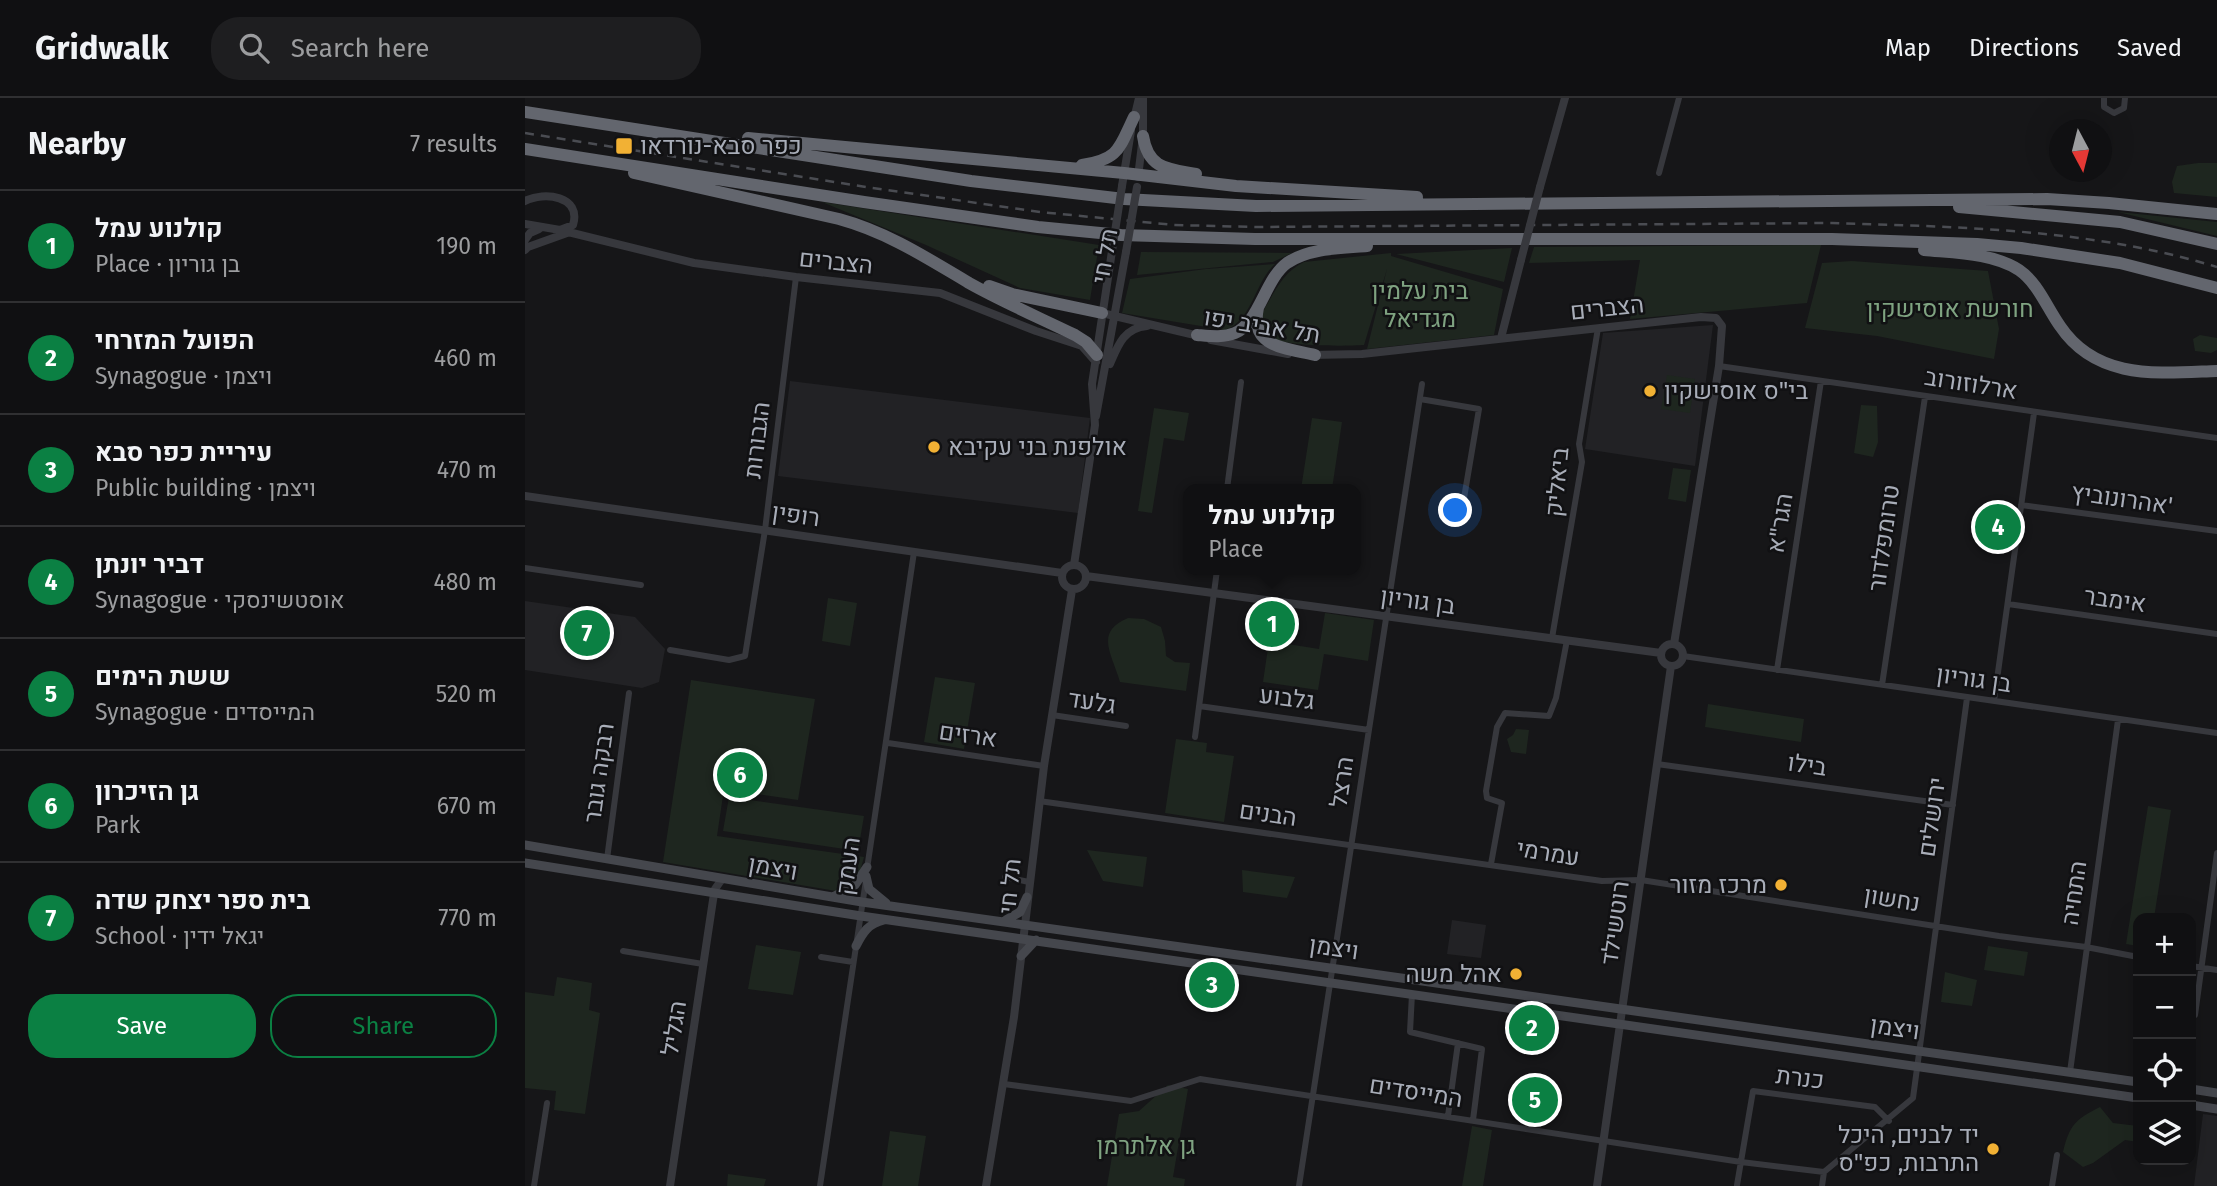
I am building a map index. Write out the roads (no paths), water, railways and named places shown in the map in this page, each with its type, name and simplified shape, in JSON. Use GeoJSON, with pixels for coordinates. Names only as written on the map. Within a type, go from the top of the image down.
{"type":"FeatureCollection","features":[{"type":"Feature","properties":{"kind":"highway"},"geometry":{"type":"LineString","coordinates":[[525,112],[971,181],[1124,199],[1256,206],[2047,199],[2217,214]]}},
{"type":"Feature","properties":{"kind":"highway"},"geometry":{"type":"LineString","coordinates":[[1062,167],[1095,163],[1112,157],[1134,117]]}},
{"type":"Feature","properties":{"kind":"highway"},"geometry":{"type":"LineString","coordinates":[[575,120],[1062,167],[1138,181],[1546,204]]}},
{"type":"Feature","properties":{"kind":"highway"},"geometry":{"type":"LineString","coordinates":[[1143,136],[1149,156],[1160,165],[1201,175],[1304,191]]}},
{"type":"Feature","properties":{"kind":"highway"},"geometry":{"type":"LineString","coordinates":[[530,150],[915,210],[1121,235],[1234,239],[1848,239],[1977,244],[2034,250],[2131,266],[2217,288]]}},
{"type":"Feature","properties":{"kind":"highway"},"geometry":{"type":"LineString","coordinates":[[530,150],[839,219],[863,226],[999,290],[1108,314]]}},
{"type":"Feature","properties":{"kind":"highway"},"geometry":{"type":"LineString","coordinates":[[1833,202],[1979,208],[2096,218],[2174,232],[2217,244]]}},
{"type":"Feature","properties":{"kind":"highway"},"geometry":{"type":"LineString","coordinates":[[1196,335],[1226,335],[1237,332],[1246,325],[1285,265],[1312,253],[1371,246],[1509,239]]}},
{"type":"Feature","properties":{"kind":"highway"},"geometry":{"type":"LineString","coordinates":[[1848,239],[1987,258],[2012,266],[2028,277],[2071,341],[2104,364],[2146,373],[2217,371]]}},
{"type":"Feature","properties":{"kind":"highway"},"geometry":{"type":"LineString","coordinates":[[920,252],[996,297],[1075,335],[1090,346],[1096,359]]}},
{"type":"Feature","properties":{"kind":"highway"},"geometry":{"type":"LineString","coordinates":[[1259,303],[1256,325],[1264,339],[1277,346],[1315,355]]}},
{"type":"Feature","properties":{"kind":"main road","name":"ויצמן"},"geometry":{"type":"LineString","coordinates":[[525,845],[862,902],[2133,1081]]}},
{"type":"Feature","properties":{"kind":"main road","name":"ויצמן"},"geometry":{"type":"LineString","coordinates":[[525,863],[860,916],[2133,1097]]}},
{"type":"Feature","properties":{"kind":"main road"},"geometry":{"type":"LineString","coordinates":[[832,897],[855,885],[867,872]]}},
{"type":"Feature","properties":{"kind":"main road"},"geometry":{"type":"LineString","coordinates":[[867,872],[869,888],[874,895],[891,905]]}},
{"type":"Feature","properties":{"kind":"main road"},"geometry":{"type":"LineString","coordinates":[[1000,921],[1016,916],[1027,897]]}},
{"type":"Feature","properties":{"kind":"main road"},"geometry":{"type":"LineString","coordinates":[[856,946],[865,930],[888,919]]}},
{"type":"Feature","properties":{"kind":"main road"},"geometry":{"type":"LineString","coordinates":[[1021,956],[1036,940]]}},
{"type":"Feature","properties":{"kind":"main road"},"geometry":{"type":"LineString","coordinates":[[2196,1090],[2217,1093]]}},
{"type":"Feature","properties":{"kind":"main road"},"geometry":{"type":"LineString","coordinates":[[2196,1106],[2217,1109]]}},
{"type":"Feature","properties":{"kind":"street","name":"תל חי"},"geometry":{"type":"LineString","coordinates":[[1095,419],[1100,408],[1105,373],[1112,251],[1134,117],[1141,98]]}},
{"type":"Feature","properties":{"kind":"street","name":"תל חי"},"geometry":{"type":"LineString","coordinates":[[1075,565],[1095,419],[1092,393],[1096,359],[1126,252],[1138,181],[1143,136],[1141,98]]}},
{"type":"Feature","properties":{"kind":"street"},"geometry":{"type":"LineString","coordinates":[[1501,338],[1565,98]]}},
{"type":"Feature","properties":{"kind":"street"},"geometry":{"type":"LineString","coordinates":[[1659,173],[1679,98]]}},
{"type":"Feature","properties":{"kind":"street"},"geometry":{"type":"LineString","coordinates":[[2104,98],[2104,107],[2113,113],[2123,108],[2125,98]]}},
{"type":"Feature","properties":{"kind":"street"},"geometry":{"type":"LineString","coordinates":[[525,201],[537,197],[569,202],[574,209],[574,222],[570,228],[560,230]]}},
{"type":"Feature","properties":{"kind":"street","name":"הצברים"},"geometry":{"type":"LineString","coordinates":[[525,224],[708,265],[796,278],[940,293],[1082,346],[1096,359]]}},
{"type":"Feature","properties":{"kind":"street"},"geometry":{"type":"LineString","coordinates":[[525,240],[533,231],[542,228]]}},
{"type":"Feature","properties":{"kind":"street"},"geometry":{"type":"LineString","coordinates":[[525,250],[553,237],[570,233]]}},
{"type":"Feature","properties":{"kind":"street","name":"הגבורות"},"geometry":{"type":"LineString","coordinates":[[670,650],[729,660],[745,656],[765,530],[796,278]]}},
{"type":"Feature","properties":{"kind":"street","name":"תל אביב יפו"},"geometry":{"type":"LineString","coordinates":[[1108,314],[1260,350],[1315,355],[1362,354],[1501,338]]}},
{"type":"Feature","properties":{"kind":"street","name":"הצברים"},"geometry":{"type":"LineString","coordinates":[[1501,338],[1701,317],[1716,318],[1722,326],[1720,366]]}},
{"type":"Feature","properties":{"kind":"street"},"geometry":{"type":"LineString","coordinates":[[1105,373],[1126,334],[1135,327],[1151,325]]}},
{"type":"Feature","properties":{"kind":"street","name":"ביאליק"},"geometry":{"type":"LineString","coordinates":[[1552,638],[1582,463],[1579,444],[1598,328]]}},
{"type":"Feature","properties":{"kind":"street"},"geometry":{"type":"LineString","coordinates":[[1674,645],[1720,366]]}},
{"type":"Feature","properties":{"kind":"street","name":"ארלוזורוב"},"geometry":{"type":"LineString","coordinates":[[1720,366],[2217,438]]}},
{"type":"Feature","properties":{"kind":"street","name":"הגר\"א"},"geometry":{"type":"LineString","coordinates":[[1777,670],[1821,381]]}},
{"type":"Feature","properties":{"kind":"street"},"geometry":{"type":"LineString","coordinates":[[1228,484],[1241,382]]}},
{"type":"Feature","properties":{"kind":"street","name":"הרצל"},"geometry":{"type":"LineString","coordinates":[[1299,1186],[1422,384]]}},
{"type":"Feature","properties":{"kind":"street","name":"טרומפלדור"},"geometry":{"type":"LineString","coordinates":[[1882,685],[1925,397]]}},
{"type":"Feature","properties":{"kind":"street"},"geometry":{"type":"LineString","coordinates":[[1420,399],[1479,409],[1460,522]]}},
{"type":"Feature","properties":{"kind":"street"},"geometry":{"type":"LineString","coordinates":[[1994,701],[2034,413]]}},
{"type":"Feature","properties":{"kind":"street","name":"רופין"},"geometry":{"type":"LineString","coordinates":[[525,496],[1062,573]]}},
{"type":"Feature","properties":{"kind":"street","name":"אהרונוביץ'"},"geometry":{"type":"LineString","coordinates":[[2021,505],[2217,531]]}},
{"type":"Feature","properties":{"kind":"street","name":"העמק"},"geometry":{"type":"LineString","coordinates":[[820,1186],[914,552]]}},
{"type":"Feature","properties":{"kind":"street"},"geometry":{"type":"LineString","coordinates":[[1075,565],[1082,568],[1086,576],[1083,585],[1072,590],[1064,585],[1062,573],[1066,567],[1075,565]]}},
{"type":"Feature","properties":{"kind":"street"},"geometry":{"type":"LineString","coordinates":[[525,568],[641,585]]}},
{"type":"Feature","properties":{"kind":"street"},"geometry":{"type":"LineString","coordinates":[[1195,737],[1216,575]]}},
{"type":"Feature","properties":{"kind":"street","name":"בן גוריון"},"geometry":{"type":"LineString","coordinates":[[1086,576],[1661,653]]}},
{"type":"Feature","properties":{"kind":"street","name":"תל חי"},"geometry":{"type":"LineString","coordinates":[[986,1186],[1004,1084],[1039,802],[1072,590]]}},
{"type":"Feature","properties":{"kind":"street","name":"אימבר"},"geometry":{"type":"LineString","coordinates":[[2008,604],[2217,634]]}},
{"type":"Feature","properties":{"kind":"street"},"geometry":{"type":"LineString","coordinates":[[1491,864],[1502,803],[1487,799],[1486,791],[1497,727],[1504,713],[1549,716],[1556,698],[1567,640]]}},
{"type":"Feature","properties":{"kind":"street"},"geometry":{"type":"LineString","coordinates":[[1674,645],[1681,649],[1683,656],[1680,663],[1671,666],[1663,662],[1661,653],[1664,648],[1674,645]]}},
{"type":"Feature","properties":{"kind":"street","name":"בן גוריון"},"geometry":{"type":"LineString","coordinates":[[1683,656],[2217,733]]}},
{"type":"Feature","properties":{"kind":"street","name":"רוטשילד"},"geometry":{"type":"LineString","coordinates":[[1597,1186],[1671,666]]}},
{"type":"Feature","properties":{"kind":"street","name":"רבקה גובר"},"geometry":{"type":"LineString","coordinates":[[607,859],[629,693]]}},
{"type":"Feature","properties":{"kind":"street","name":"ירושלים"},"geometry":{"type":"LineString","coordinates":[[1824,1172],[1889,1121],[1913,1098],[1967,698]]}},
{"type":"Feature","properties":{"kind":"street","name":"גלבוע"},"geometry":{"type":"LineString","coordinates":[[1199,706],[1369,730]]}},
{"type":"Feature","properties":{"kind":"street","name":"גלעד"},"geometry":{"type":"LineString","coordinates":[[1052,715],[1126,726]]}},
{"type":"Feature","properties":{"kind":"street","name":"התחיה"},"geometry":{"type":"LineString","coordinates":[[2070,1072],[2118,720]]}},
{"type":"Feature","properties":{"kind":"street","name":"ארזים"},"geometry":{"type":"LineString","coordinates":[[887,743],[1044,766]]}},
{"type":"Feature","properties":{"kind":"street","name":"בילו"},"geometry":{"type":"LineString","coordinates":[[1657,764],[1953,805]]}},
{"type":"Feature","properties":{"kind":"street","name":"הבנים"},"geometry":{"type":"LineString","coordinates":[[1039,802],[1491,864]]}},
{"type":"Feature","properties":{"kind":"street"},"geometry":{"type":"LineString","coordinates":[[2196,1008],[2217,853]]}},
{"type":"Feature","properties":{"kind":"street","name":"עמרמי"},"geometry":{"type":"LineString","coordinates":[[1491,864],[1602,881],[1641,880]]}},
{"type":"Feature","properties":{"kind":"street"},"geometry":{"type":"LineString","coordinates":[[1005,877],[1029,881]]}},
{"type":"Feature","properties":{"kind":"street","name":"הגליל"},"geometry":{"type":"LineString","coordinates":[[670,1186],[714,893],[722,878]]}},
{"type":"Feature","properties":{"kind":"street","name":"נחשון"},"geometry":{"type":"LineString","coordinates":[[1641,880],[2133,956]]}},
{"type":"Feature","properties":{"kind":"street"},"geometry":{"type":"LineString","coordinates":[[623,951],[703,964]]}},
{"type":"Feature","properties":{"kind":"street"},"geometry":{"type":"LineString","coordinates":[[821,957],[853,962]]}},
{"type":"Feature","properties":{"kind":"street"},"geometry":{"type":"LineString","coordinates":[[2196,966],[2217,970]]}},
{"type":"Feature","properties":{"kind":"street"},"geometry":{"type":"LineString","coordinates":[[1412,994],[1410,1032],[1482,1049],[1473,1120]]}},
{"type":"Feature","properties":{"kind":"street"},"geometry":{"type":"LineString","coordinates":[[1448,1116],[1458,1043]]}},
{"type":"Feature","properties":{"kind":"street","name":"המייסדים"},"geometry":{"type":"LineString","coordinates":[[1004,1084],[1131,1101],[1200,1079],[1741,1163],[1824,1172]]}},
{"type":"Feature","properties":{"kind":"street","name":"כנרת"},"geometry":{"type":"LineString","coordinates":[[1737,1185],[1753,1091],[1875,1107],[1889,1121]]}},
{"type":"Feature","properties":{"kind":"street"},"geometry":{"type":"LineString","coordinates":[[534,1186],[547,1103]]}},
{"type":"Feature","properties":{"kind":"street"},"geometry":{"type":"LineString","coordinates":[[2052,1186],[2057,1155]]}},
{"type":"Feature","properties":{"kind":"street"},"geometry":{"type":"LineString","coordinates":[[1822,1186],[1824,1172]]}},
{"type":"Feature","properties":{"kind":"railway"},"geometry":{"type":"LineString","coordinates":[[525,133],[1040,212],[1174,225],[1256,227],[1832,223],[1929,226],[2075,237],[2170,254],[2217,267]]}},
{"type":"Feature","properties":{"kind":"place","name":"כפר סבא-נורדאו"},"geometry":{"type":"Point","coordinates":[624,146]}},
{"type":"Feature","properties":{"kind":"place","name":"בי\"ס אוסישקין"},"geometry":{"type":"Point","coordinates":[1650,391]}},
{"type":"Feature","properties":{"kind":"place","name":"אולפנת בני עקיבא"},"geometry":{"type":"Point","coordinates":[934,447]}},
{"type":"Feature","properties":{"kind":"place","name":"דביר יונתן"},"geometry":{"type":"Point","coordinates":[1998,527]}},
{"type":"Feature","properties":{"kind":"place","name":"קולנוע עמל"},"geometry":{"type":"Point","coordinates":[1272,624]}},
{"type":"Feature","properties":{"kind":"place","name":"בית ספר יצחק שדה"},"geometry":{"type":"Point","coordinates":[587,633]}},
{"type":"Feature","properties":{"kind":"place","name":"גן הזיכרון"},"geometry":{"type":"Point","coordinates":[740,775]}},
{"type":"Feature","properties":{"kind":"place","name":"מרכז מזור"},"geometry":{"type":"Point","coordinates":[1781,885]}},
{"type":"Feature","properties":{"kind":"place","name":"אהל משה"},"geometry":{"type":"Point","coordinates":[1516,974]}},
{"type":"Feature","properties":{"kind":"place","name":"עיריית כפר סבא"},"geometry":{"type":"Point","coordinates":[1212,985]}},
{"type":"Feature","properties":{"kind":"place","name":"הפועל המזרחי"},"geometry":{"type":"Point","coordinates":[1532,1028]}},
{"type":"Feature","properties":{"kind":"place","name":"ששת הימים"},"geometry":{"type":"Point","coordinates":[1535,1100]}},
{"type":"Feature","properties":{"kind":"place","name":"יד לבנים, היכל התרבות, כפ\"ס"},"geometry":{"type":"Point","coordinates":[1993,1149]}},
{"type":"Feature","properties":{"kind":"park label","name":"בית עלמין מגדיאל"},"geometry":{"type":"Point","coordinates":[1420,305]}},
{"type":"Feature","properties":{"kind":"park label","name":"חורשת אוסישקין"},"geometry":{"type":"Point","coordinates":[1950,309]}},
{"type":"Feature","properties":{"kind":"park label","name":"גן אלתרמן"},"geometry":{"type":"Point","coordinates":[1146,1146]}}]}
